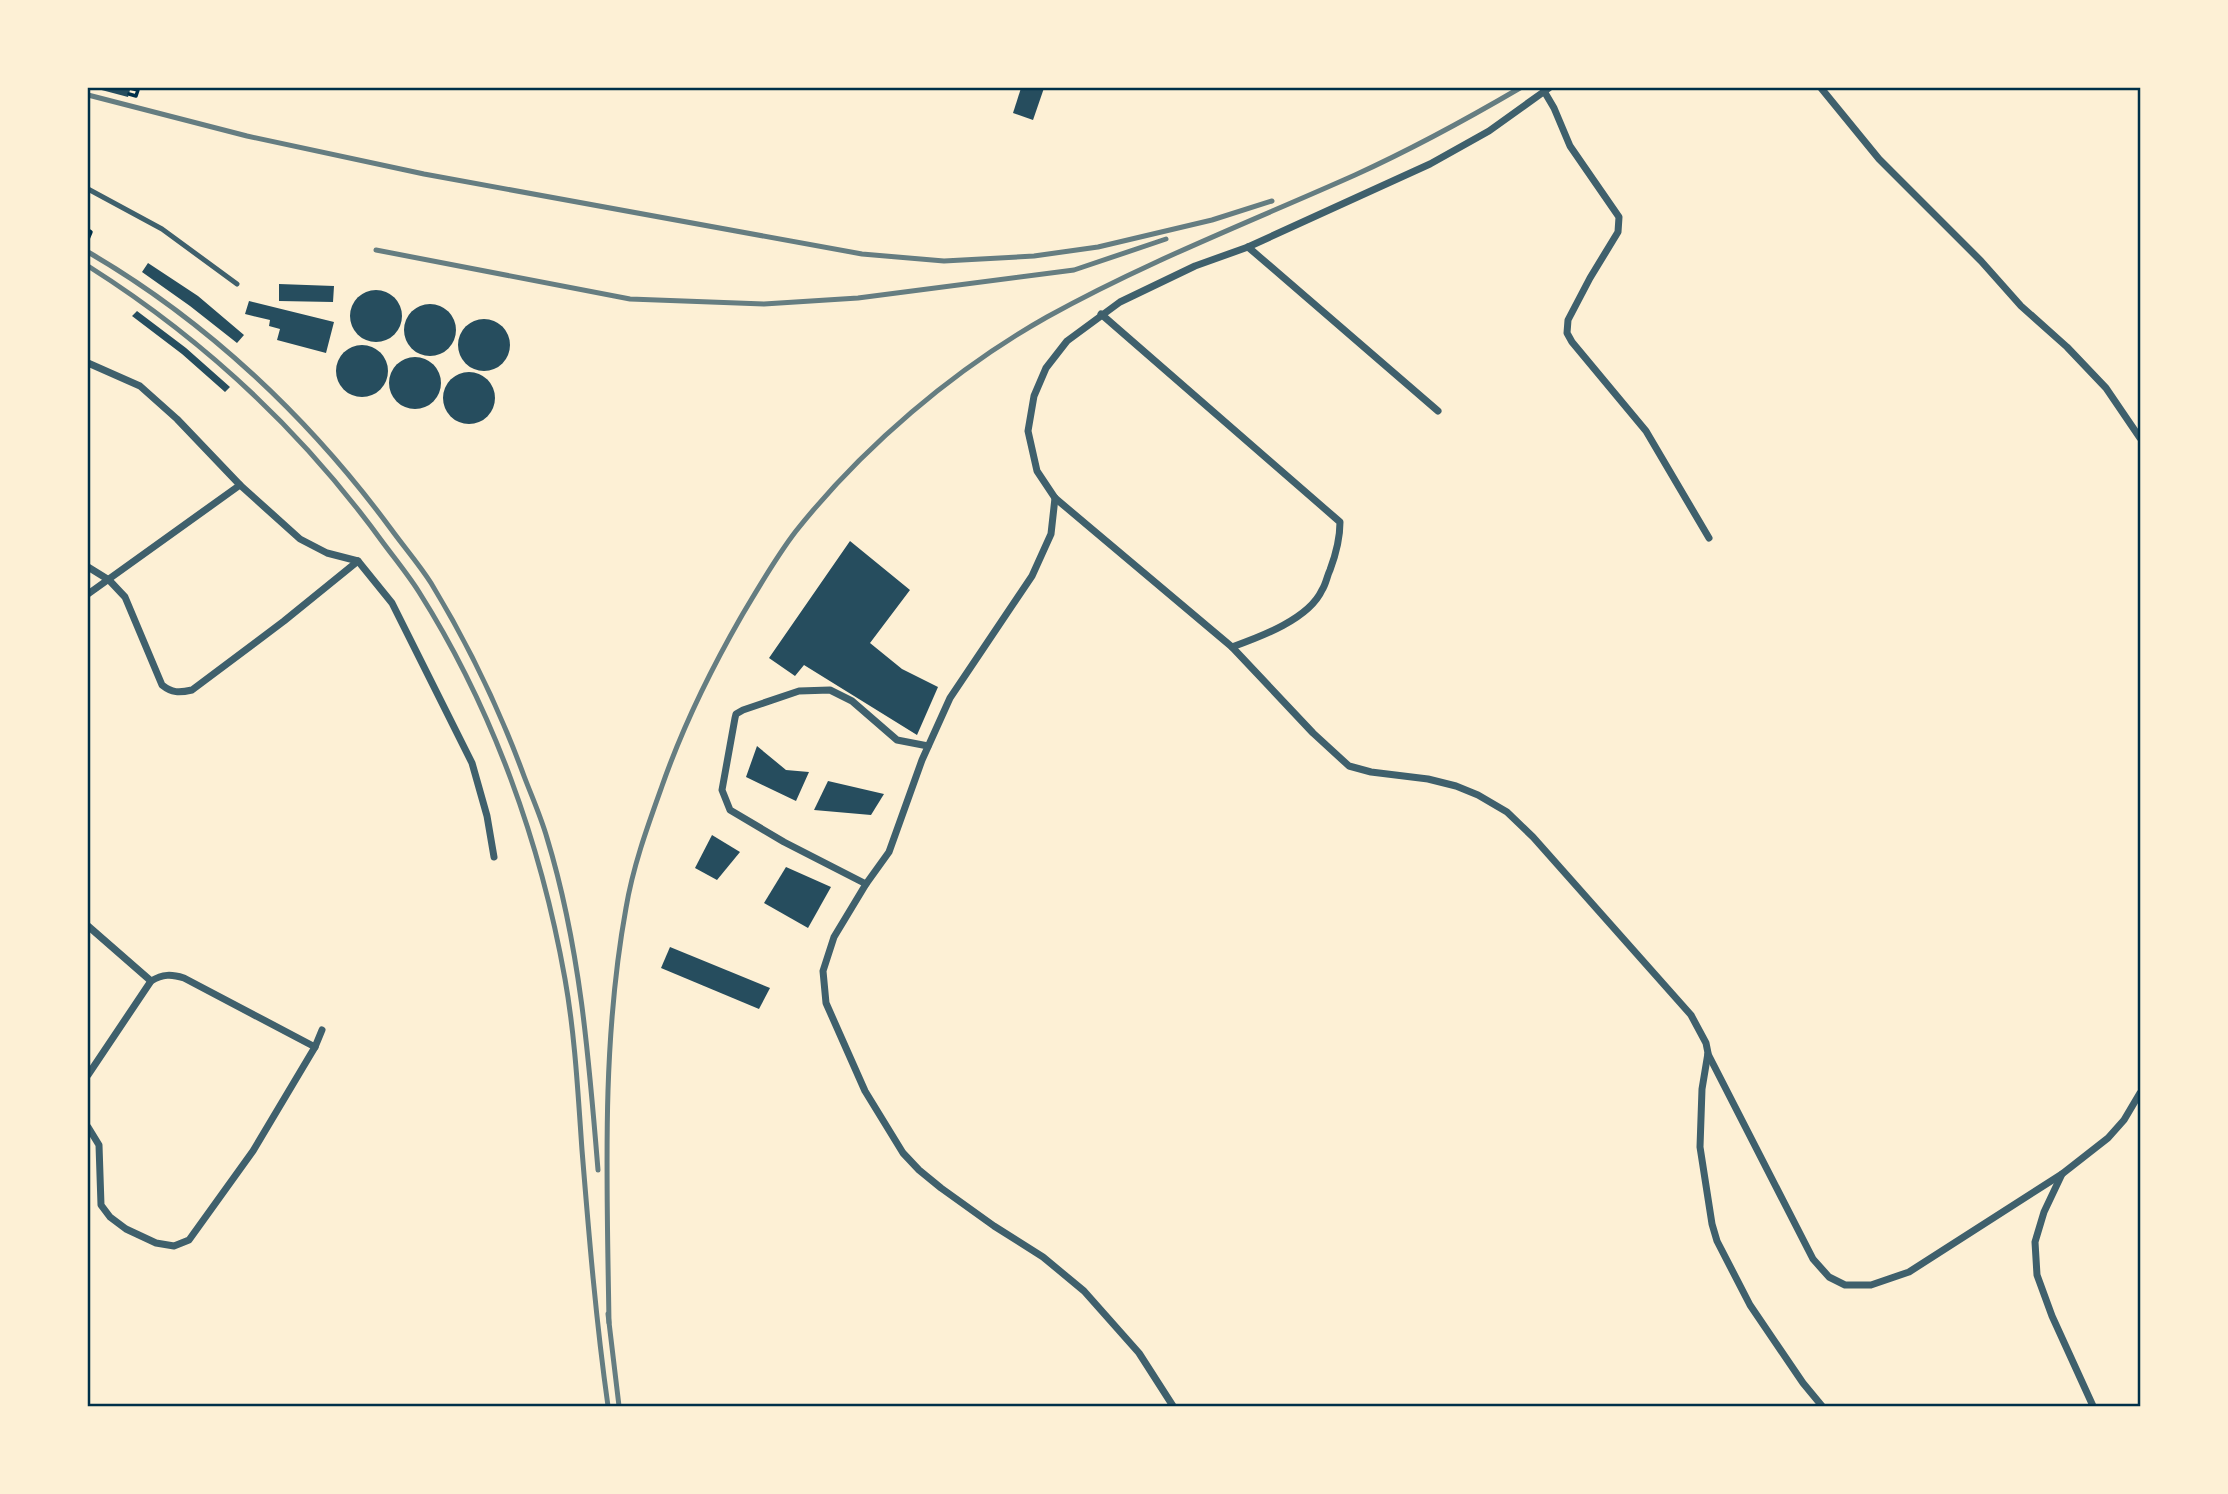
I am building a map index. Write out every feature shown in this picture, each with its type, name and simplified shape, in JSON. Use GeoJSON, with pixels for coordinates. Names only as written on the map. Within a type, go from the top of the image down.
{"type":"FeatureCollection","features":[{"type":"Feature","properties":{"kind":"street"},"geometry":{"type":"LineString","coordinates":[[1821,88],[1879,159],[1981,261],[2021,306],[2067,347],[2106,388],[2140,438]]}},
{"type":"Feature","properties":{"kind":"street"},"geometry":{"type":"LineString","coordinates":[[1709,538],[1646,431],[1567,333],[1568,320],[1618,232],[1619,217],[1570,146],[1546,89],[1489,131],[1430,164],[1248,247],[1195,266],[1120,302],[1067,341],[1046,368],[1034,396],[1028,431],[1037,471],[1055,498],[1232,647],[1313,733],[1349,766],[1371,772],[1428,779],[1478,794],[1507,812],[1533,837],[1691,1015],[1814,1259],[1829,1277],[1845,1285],[1871,1285],[1909,1272],[2062,1174],[2108,1138],[2124,1120],[2140,1093]]}},
{"type":"Feature","properties":{"kind":"street"},"geometry":{"type":"LineString","coordinates":[[1248,247],[1438,411]]}},
{"type":"Feature","properties":{"kind":"street"},"geometry":{"type":"LineString","coordinates":[[1101,314],[1340,522],[1336,554],[1322,593],[1300,615],[1268,634],[1232,647]]}},
{"type":"Feature","properties":{"kind":"street"},"geometry":{"type":"LineString","coordinates":[[88,363],[140,386],[177,419],[240,485],[300,539],[327,553],[358,561],[392,603],[472,763],[487,816],[494,857]]}},
{"type":"Feature","properties":{"kind":"street"},"geometry":{"type":"LineString","coordinates":[[88,594],[240,485]]}},
{"type":"Feature","properties":{"kind":"street"},"geometry":{"type":"LineString","coordinates":[[1055,498],[1051,534],[1032,576],[950,698],[904,805],[889,852],[834,937],[823,971],[826,1003],[865,1091],[903,1153],[919,1170],[994,1226],[1042,1257],[1084,1291],[1139,1353],[1173,1406]]}},
{"type":"Feature","properties":{"kind":"street"},"geometry":{"type":"LineString","coordinates":[[88,567],[108,580],[125,597],[162,685],[170,692],[180,693],[192,690],[358,561]]}},
{"type":"Feature","properties":{"kind":"street"},"geometry":{"type":"LineString","coordinates":[[866,884],[784,842],[730,810],[722,790],[736,713],[799,691],[830,690],[852,701],[897,740],[928,746]]}},
{"type":"Feature","properties":{"kind":"street"},"geometry":{"type":"LineString","coordinates":[[88,926],[151,981]]}},
{"type":"Feature","properties":{"kind":"street"},"geometry":{"type":"LineString","coordinates":[[88,1075],[151,981],[159,976],[184,978],[315,1047]]}},
{"type":"Feature","properties":{"kind":"street"},"geometry":{"type":"LineString","coordinates":[[88,1127],[99,1145],[101,1205],[110,1217],[126,1230],[156,1243],[174,1246],[189,1240],[253,1151],[315,1047],[322,1030]]}},
{"type":"Feature","properties":{"kind":"street"},"geometry":{"type":"LineString","coordinates":[[1708,1053],[1702,1089],[1700,1147],[1717,1241],[1751,1305],[1803,1384],[1822,1406]]}},
{"type":"Feature","properties":{"kind":"street"},"geometry":{"type":"LineString","coordinates":[[2062,1174],[2044,1212],[2035,1242],[2037,1275],[2052,1316],[2093,1406]]}},
{"type":"Feature","properties":{"kind":"lane"},"geometry":{"type":"LineString","coordinates":[[88,188],[162,229],[237,284]]}},
{"type":"Feature","properties":{"kind":"path"},"geometry":{"type":"LineString","coordinates":[[129,88],[138,90],[136,96],[129,94]]}},
{"type":"Feature","properties":{"kind":"path"},"geometry":{"type":"LineString","coordinates":[[88,230],[91,232],[88,239]]}},
{"type":"Feature","properties":{"kind":"building"},"geometry":{"type":"Polygon","coordinates":[[[94,88],[121,88],[130,90],[128,97],[94,88]]]}},
{"type":"Feature","properties":{"kind":"building"},"geometry":{"type":"Polygon","coordinates":[[[1021,88],[1044,88],[1033,120],[1013,113],[1021,88]]]}},
{"type":"Feature","properties":{"kind":"building"},"geometry":{"type":"Polygon","coordinates":[[[148,263],[198,296],[244,335],[237,343],[142,272],[148,263]]]}},
{"type":"Feature","properties":{"kind":"building"},"geometry":{"type":"Polygon","coordinates":[[[279,284],[334,286],[333,302],[279,301],[279,284]]]}},
{"type":"Feature","properties":{"kind":"building"},"geometry":{"type":"Polygon","coordinates":[[[376,290],[395,297],[402,316],[395,335],[376,342],[357,335],[350,316],[357,297],[376,290]]]}},
{"type":"Feature","properties":{"kind":"building"},"geometry":{"type":"Polygon","coordinates":[[[249,301],[334,322],[326,353],[277,340],[280,329],[269,326],[270,320],[245,314],[249,301]]]}},
{"type":"Feature","properties":{"kind":"building"},"geometry":{"type":"Polygon","coordinates":[[[430,304],[440,306],[448,312],[454,320],[454,340],[448,348],[440,354],[430,356],[420,354],[412,348],[406,340],[404,330],[406,320],[412,312],[420,306],[430,304]]]}},
{"type":"Feature","properties":{"kind":"building"},"geometry":{"type":"Polygon","coordinates":[[[137,311],[186,348],[230,387],[225,392],[182,354],[132,316],[137,311]]]}},
{"type":"Feature","properties":{"kind":"building"},"geometry":{"type":"Polygon","coordinates":[[[484,319],[503,326],[510,345],[503,364],[484,371],[465,364],[458,345],[465,326],[484,319]]]}},
{"type":"Feature","properties":{"kind":"building"},"geometry":{"type":"Polygon","coordinates":[[[362,345],[381,352],[388,371],[381,390],[362,397],[343,390],[336,371],[343,352],[362,345]]]}},
{"type":"Feature","properties":{"kind":"building"},"geometry":{"type":"Polygon","coordinates":[[[415,357],[425,359],[433,365],[439,373],[439,393],[433,401],[425,407],[415,409],[405,407],[397,401],[391,393],[389,383],[391,373],[397,365],[405,359],[415,357]]]}},
{"type":"Feature","properties":{"kind":"building"},"geometry":{"type":"Polygon","coordinates":[[[469,372],[488,379],[495,398],[488,417],[469,424],[450,417],[443,398],[450,379],[469,372]]]}},
{"type":"Feature","properties":{"kind":"building"},"geometry":{"type":"Polygon","coordinates":[[[850,541],[910,590],[870,643],[902,669],[938,687],[917,735],[804,665],[795,676],[769,658],[850,541]]]}},
{"type":"Feature","properties":{"kind":"building"},"geometry":{"type":"Polygon","coordinates":[[[757,746],[786,770],[809,772],[796,801],[746,777],[757,746]]]}},
{"type":"Feature","properties":{"kind":"building"},"geometry":{"type":"Polygon","coordinates":[[[828,781],[884,794],[871,815],[814,810],[828,781]]]}},
{"type":"Feature","properties":{"kind":"building"},"geometry":{"type":"Polygon","coordinates":[[[712,835],[740,852],[717,880],[695,868],[712,835]]]}},
{"type":"Feature","properties":{"kind":"building"},"geometry":{"type":"Polygon","coordinates":[[[786,867],[831,887],[808,928],[764,903],[786,867]]]}},
{"type":"Feature","properties":{"kind":"building"},"geometry":{"type":"Polygon","coordinates":[[[670,947],[770,988],[759,1009],[661,968],[670,947]]]}},
{"type":"Feature","properties":{"kind":"railway"},"geometry":{"type":"LineString","coordinates":[[609,1323],[609,1063],[618,959],[629,892],[651,816],[688,720],[730,637],[796,531],[850,470],[911,412],[1012,338],[1122,278],[1397,155],[1520,88]]}},
{"type":"Feature","properties":{"kind":"railway"},"geometry":{"type":"LineString","coordinates":[[88,95],[247,136],[424,174],[862,254],[944,261],[1034,256],[1098,247],[1212,220],[1272,201]]}},
{"type":"Feature","properties":{"kind":"railway"},"geometry":{"type":"LineString","coordinates":[[376,250],[630,299],[764,304],[858,298],[1074,270],[1166,239]]}},
{"type":"Feature","properties":{"kind":"railway"},"geometry":{"type":"LineString","coordinates":[[88,252],[132,279],[215,341],[291,411],[360,488],[431,583],[458,629],[514,751],[542,822],[558,879],[582,1003],[598,1170]]}},
{"type":"Feature","properties":{"kind":"railway"},"geometry":{"type":"LineString","coordinates":[[88,266],[172,325],[212,357],[286,426],[353,503],[402,568],[446,637],[470,683],[511,779],[528,828],[555,928],[565,979],[574,1043],[593,1278],[608,1406]]}},
{"type":"Feature","properties":{"kind":"railway"},"geometry":{"type":"LineString","coordinates":[[608,1314],[619,1406]]}}]}
